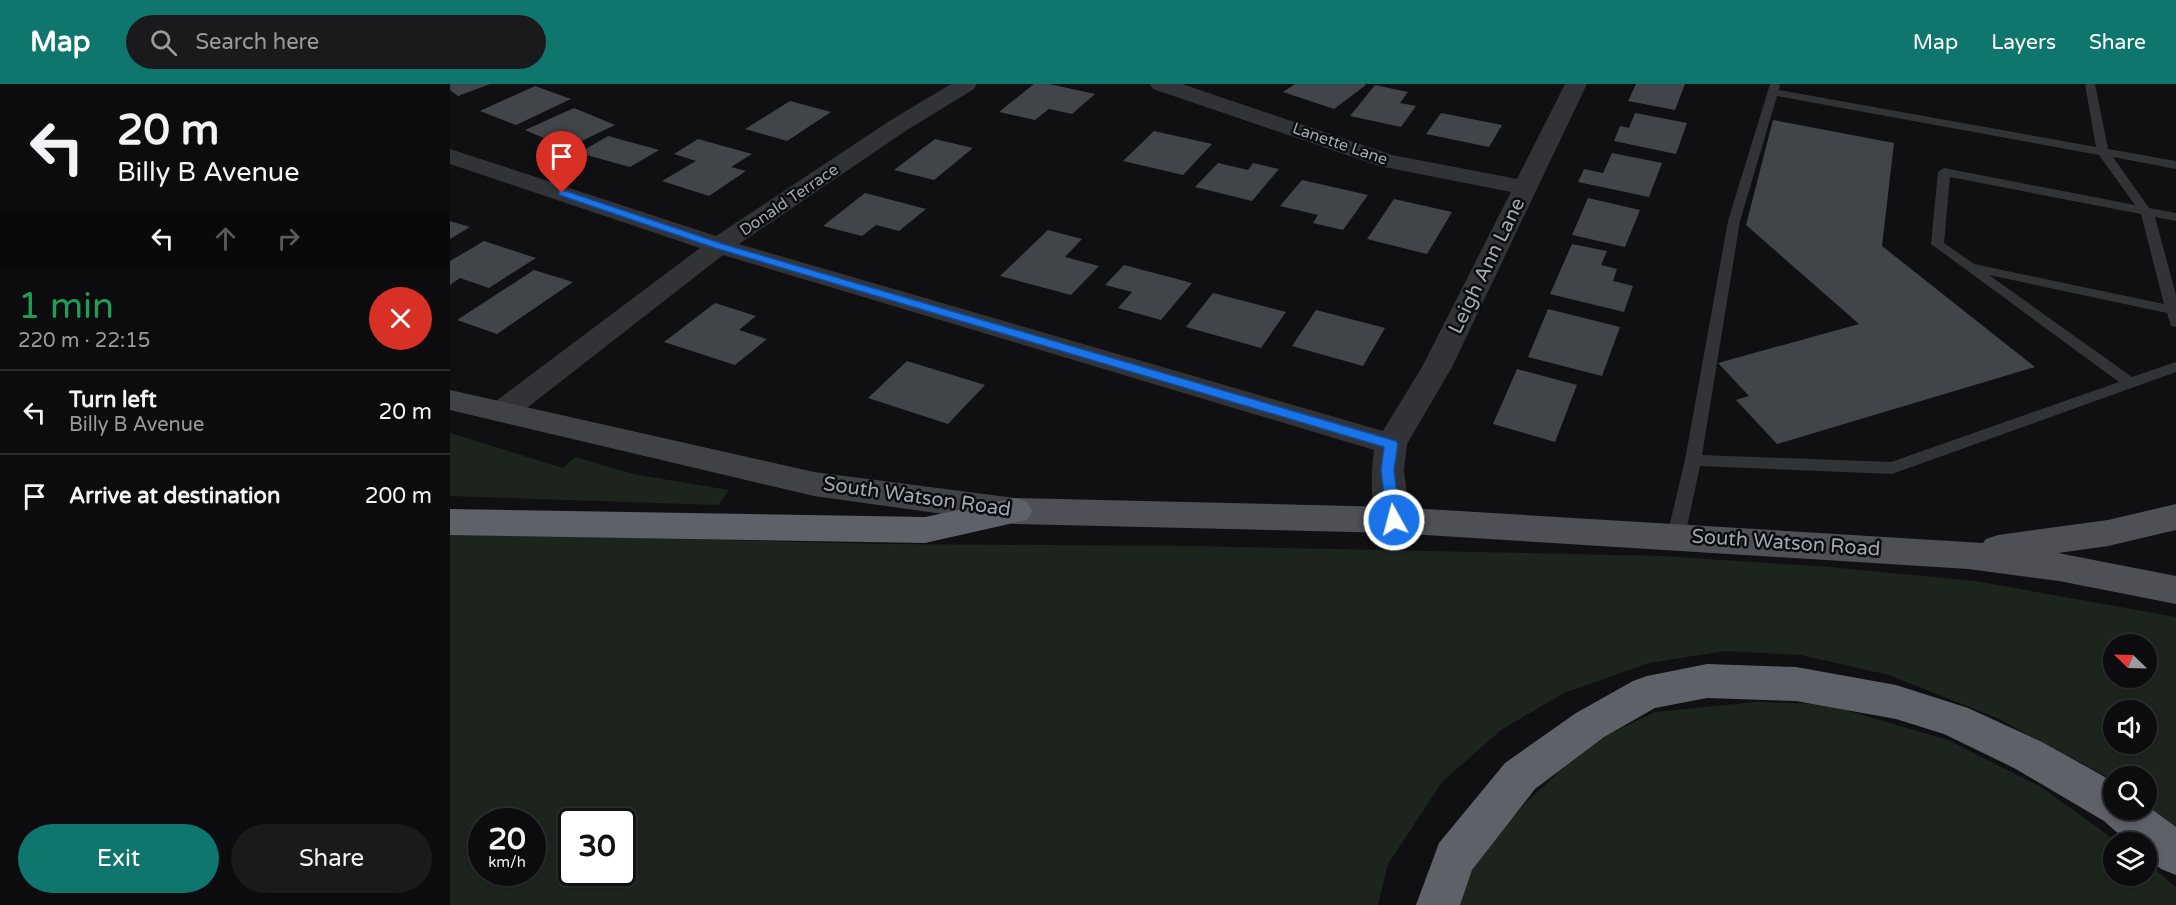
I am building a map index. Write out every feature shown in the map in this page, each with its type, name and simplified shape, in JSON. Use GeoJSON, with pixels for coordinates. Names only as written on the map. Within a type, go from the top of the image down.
{"type":"FeatureCollection","features":[{"type":"Feature","properties":{"kind":"highway"},"geometry":{"type":"LineString","coordinates":[[450,522],[925,530],[1016,511]]}},
{"type":"Feature","properties":{"kind":"highway"},"geometry":{"type":"LineString","coordinates":[[1438,905],[1454,858],[1520,776],[1590,725],[1647,693],[1707,681],[1796,684],[1896,702],[1954,720],[2028,755],[2103,799]]}},
{"type":"Feature","properties":{"kind":"highway"},"geometry":{"type":"LineString","coordinates":[[2133,820],[2176,854]]}},
{"type":"Feature","properties":{"kind":"main road","name":"South Watson Road"},"geometry":{"type":"LineString","coordinates":[[450,399],[814,484],[1016,511],[1394,520],[1968,555],[2059,567],[2176,590]]}},
{"type":"Feature","properties":{"kind":"main road"},"geometry":{"type":"LineString","coordinates":[[1968,555],[2001,547],[2108,532],[2176,517]]}},
{"type":"Feature","properties":{"kind":"street","name":"Donald Terrace"},"geometry":{"type":"LineString","coordinates":[[503,411],[719,246],[899,125],[966,84]]}},
{"type":"Feature","properties":{"kind":"street","name":"Lanette Lane"},"geometry":{"type":"LineString","coordinates":[[1161,84],[1387,161],[1525,188]]}},
{"type":"Feature","properties":{"kind":"street","name":"Leigh Ann Lane"},"geometry":{"type":"LineString","coordinates":[[1391,444],[1437,367],[1576,84]]}},
{"type":"Feature","properties":{"kind":"street"},"geometry":{"type":"LineString","coordinates":[[450,156],[719,246],[1391,444],[1388,470],[1394,520]]}},
{"type":"Feature","properties":{"kind":"lane"},"geometry":{"type":"LineString","coordinates":[[1968,266],[2175,314],[2150,218],[2103,152],[2090,84]]}},
{"type":"Feature","properties":{"kind":"lane"},"geometry":{"type":"LineString","coordinates":[[1676,536],[1693,460],[1734,221],[1774,88],[2176,165]]}},
{"type":"Feature","properties":{"kind":"lane"},"geometry":{"type":"LineString","coordinates":[[2130,383],[1937,244],[1944,172],[2176,217]]}},
{"type":"Feature","properties":{"kind":"lane"},"geometry":{"type":"LineString","coordinates":[[1693,460],[1892,468],[2176,367]]}},
{"type":"Feature","properties":{"kind":"shaded area"},"geometry":{"type":"Polygon","coordinates":[[[450,433],[563,468],[575,457],[633,474],[729,490],[718,505],[450,496],[450,433]]]}},
{"type":"Feature","properties":{"kind":"shaded area"},"geometry":{"type":"Polygon","coordinates":[[[450,533],[885,544],[1189,546],[1662,556],[1829,567],[1975,581],[2176,617],[2176,831],[2157,815],[2157,766],[2103,766],[2103,775],[1997,718],[1889,675],[1801,655],[1725,651],[1649,663],[1564,693],[1501,730],[1442,782],[1388,864],[1378,905],[450,905],[450,533]]]}},
{"type":"Feature","properties":{"kind":"shaded area"},"geometry":{"type":"Polygon","coordinates":[[[1755,702],[1825,704],[1948,740],[2041,787],[2104,832],[2103,886],[2157,886],[2157,871],[2176,887],[2176,905],[1455,905],[1473,857],[1529,800],[1590,743],[1655,712],[1755,702]]]}},
{"type":"Feature","properties":{"kind":"building"},"geometry":{"type":"Polygon","coordinates":[[[450,84],[490,84],[458,96],[450,90],[450,84]]]}},
{"type":"Feature","properties":{"kind":"building"},"geometry":{"type":"Polygon","coordinates":[[[1034,84],[1049,84],[1095,94],[1072,114],[1049,109],[1035,120],[999,112],[1034,84]]]}},
{"type":"Feature","properties":{"kind":"building"},"geometry":{"type":"Polygon","coordinates":[[[1295,84],[1366,85],[1334,109],[1283,92],[1295,84]]]}},
{"type":"Feature","properties":{"kind":"building"},"geometry":{"type":"Polygon","coordinates":[[[1636,84],[1685,84],[1675,110],[1628,101],[1636,84]]]}},
{"type":"Feature","properties":{"kind":"building"},"geometry":{"type":"Polygon","coordinates":[[[1375,85],[1408,92],[1400,103],[1416,106],[1401,127],[1350,116],[1375,85]]]}},
{"type":"Feature","properties":{"kind":"building"},"geometry":{"type":"Polygon","coordinates":[[[535,86],[571,99],[516,125],[480,111],[535,86]]]}},
{"type":"Feature","properties":{"kind":"building"},"geometry":{"type":"Polygon","coordinates":[[[790,101],[831,112],[787,141],[745,129],[790,101]]]}},
{"type":"Feature","properties":{"kind":"building"},"geometry":{"type":"Polygon","coordinates":[[[574,108],[615,125],[567,148],[525,130],[574,108]]]}},
{"type":"Feature","properties":{"kind":"building"},"geometry":{"type":"Polygon","coordinates":[[[1441,113],[1502,125],[1489,147],[1426,134],[1441,113]]]}},
{"type":"Feature","properties":{"kind":"building"},"geometry":{"type":"Polygon","coordinates":[[[1635,113],[1687,123],[1676,154],[1614,141],[1620,126],[1629,128],[1635,113]]]}},
{"type":"Feature","properties":{"kind":"building"},"geometry":{"type":"Polygon","coordinates":[[[1773,120],[1894,143],[1882,246],[2035,367],[1777,444],[1736,400],[1749,396],[1718,363],[1859,324],[1746,225],[1773,120]]]}},
{"type":"Feature","properties":{"kind":"building"},"geometry":{"type":"Polygon","coordinates":[[[1154,131],[1212,144],[1183,175],[1123,161],[1154,131]]]}},
{"type":"Feature","properties":{"kind":"building"},"geometry":{"type":"Polygon","coordinates":[[[608,136],[659,150],[630,167],[579,153],[608,136]]]}},
{"type":"Feature","properties":{"kind":"building"},"geometry":{"type":"Polygon","coordinates":[[[698,139],[752,154],[731,167],[746,171],[709,196],[662,181],[696,161],[674,154],[698,139]]]}},
{"type":"Feature","properties":{"kind":"building"},"geometry":{"type":"Polygon","coordinates":[[[935,139],[973,148],[934,180],[894,170],[935,139]]]}},
{"type":"Feature","properties":{"kind":"building"},"geometry":{"type":"Polygon","coordinates":[[[1612,153],[1662,163],[1649,197],[1578,182],[1584,169],[1603,173],[1612,153]]]}},
{"type":"Feature","properties":{"kind":"building"},"geometry":{"type":"Polygon","coordinates":[[[1218,163],[1248,170],[1253,163],[1279,169],[1252,201],[1195,187],[1218,163]]]}},
{"type":"Feature","properties":{"kind":"building"},"geometry":{"type":"Polygon","coordinates":[[[1302,180],[1368,195],[1343,230],[1313,223],[1318,215],[1280,206],[1302,180]]]}},
{"type":"Feature","properties":{"kind":"building"},"geometry":{"type":"Polygon","coordinates":[[[865,193],[926,209],[899,231],[876,225],[862,236],[823,226],[865,193]]]}},
{"type":"Feature","properties":{"kind":"building"},"geometry":{"type":"Polygon","coordinates":[[[1588,198],[1640,210],[1625,247],[1572,235],[1588,198]]]}},
{"type":"Feature","properties":{"kind":"building"},"geometry":{"type":"Polygon","coordinates":[[[1394,199],[1452,212],[1427,254],[1367,239],[1394,199]]]}},
{"type":"Feature","properties":{"kind":"building"},"geometry":{"type":"Polygon","coordinates":[[[450,221],[470,227],[450,239],[450,221]]]}},
{"type":"Feature","properties":{"kind":"building"},"geometry":{"type":"Polygon","coordinates":[[[1048,230],[1082,239],[1065,257],[1099,266],[1071,295],[1000,276],[1048,230]]]}},
{"type":"Feature","properties":{"kind":"building"},"geometry":{"type":"Polygon","coordinates":[[[484,241],[536,258],[489,288],[460,278],[450,285],[450,261],[484,241]]]}},
{"type":"Feature","properties":{"kind":"building"},"geometry":{"type":"Polygon","coordinates":[[[1572,244],[1607,251],[1601,265],[1617,269],[1613,281],[1633,286],[1624,312],[1550,294],[1572,244]]]}},
{"type":"Feature","properties":{"kind":"building"},"geometry":{"type":"Polygon","coordinates":[[[1124,265],[1192,283],[1161,320],[1118,308],[1132,292],[1105,285],[1124,265]]]}},
{"type":"Feature","properties":{"kind":"building"},"geometry":{"type":"Polygon","coordinates":[[[534,270],[573,282],[497,334],[457,320],[534,270]]]}},
{"type":"Feature","properties":{"kind":"building"},"geometry":{"type":"Polygon","coordinates":[[[1213,293],[1286,312],[1261,348],[1186,327],[1213,293]]]}},
{"type":"Feature","properties":{"kind":"building"},"geometry":{"type":"Polygon","coordinates":[[[715,303],[756,316],[739,330],[767,339],[735,365],[664,342],[715,303]]]}},
{"type":"Feature","properties":{"kind":"building"},"geometry":{"type":"Polygon","coordinates":[[[1548,309],[1620,327],[1602,376],[1528,357],[1548,309]]]}},
{"type":"Feature","properties":{"kind":"building"},"geometry":{"type":"Polygon","coordinates":[[[1316,310],[1385,328],[1363,366],[1292,346],[1316,310]]]}},
{"type":"Feature","properties":{"kind":"building"},"geometry":{"type":"Polygon","coordinates":[[[907,361],[985,385],[948,424],[868,398],[907,361]]]}},
{"type":"Feature","properties":{"kind":"building"},"geometry":{"type":"Polygon","coordinates":[[[1517,369],[1577,385],[1555,442],[1493,424],[1517,369]]]}},
{"type":"Feature","properties":{"kind":"route"},"geometry":{"type":"LineString","coordinates":[[562,193],[719,246],[1391,444],[1388,470],[1394,520]]}}]}
